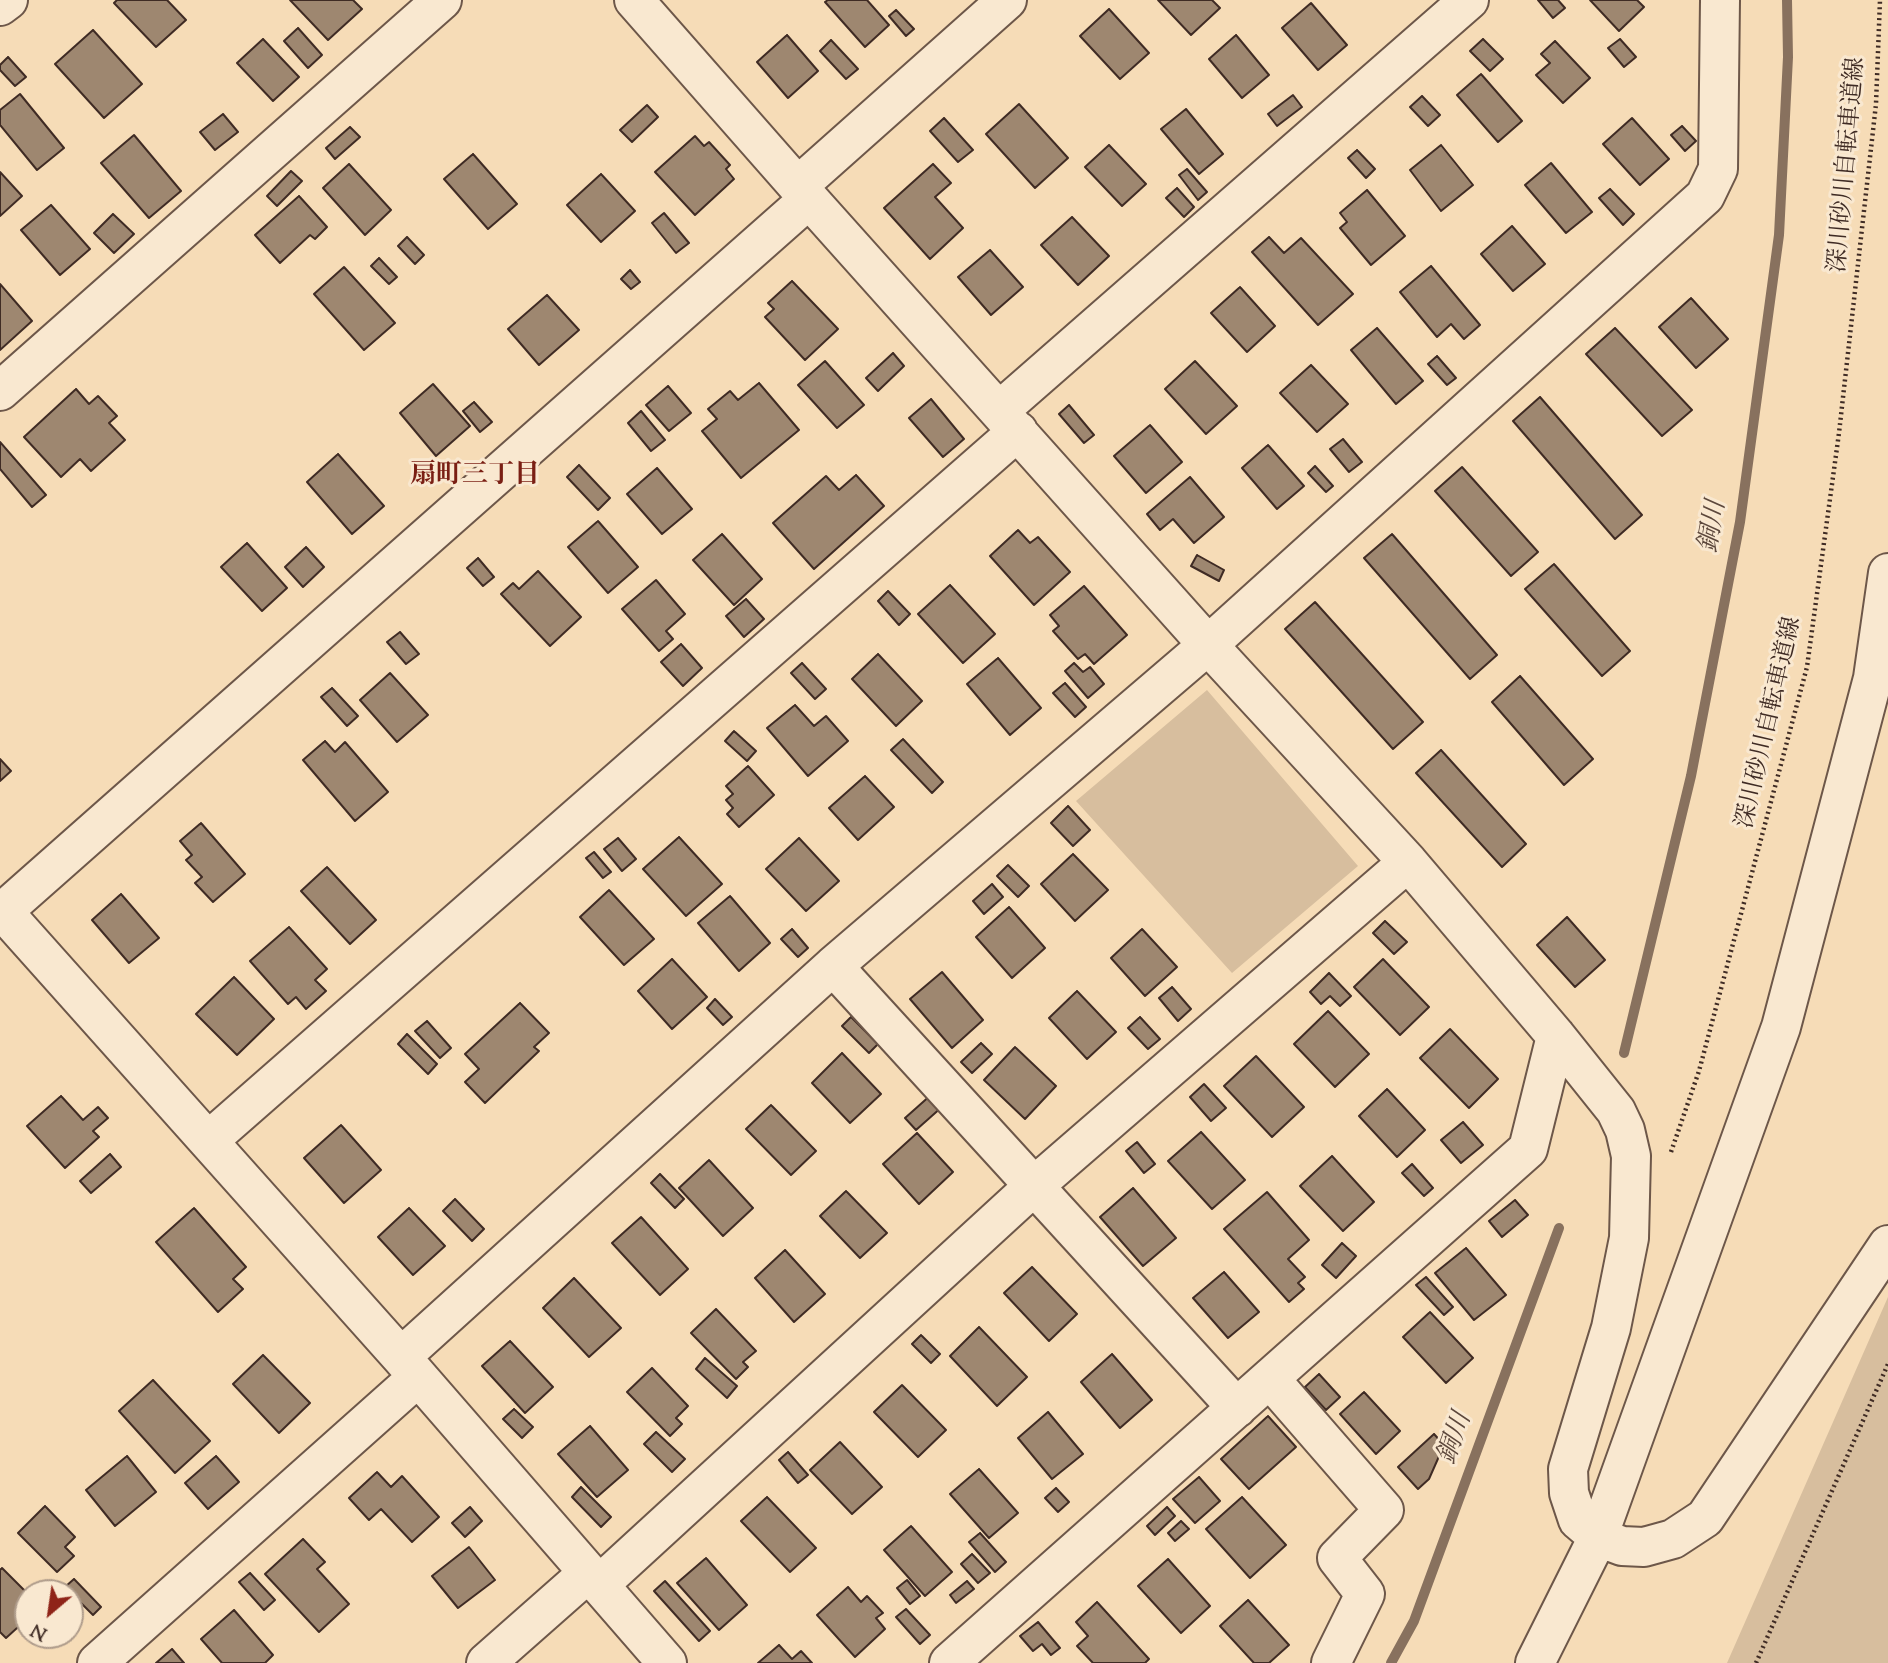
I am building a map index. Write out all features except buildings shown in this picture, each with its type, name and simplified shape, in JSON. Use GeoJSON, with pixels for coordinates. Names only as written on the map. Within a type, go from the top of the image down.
{"type":"FeatureCollection","features":[{"type":"Feature","properties":{"kind":"street"},"geometry":{"type":"LineString","coordinates":[[0,6],[8,0]]}},
{"type":"Feature","properties":{"kind":"street"},"geometry":{"type":"LineString","coordinates":[[0,391],[442,0]]}},
{"type":"Feature","properties":{"kind":"street"},"geometry":{"type":"LineString","coordinates":[[634,0],[1208,645],[1408,862],[1616,1111],[1625,1130],[1631,1156],[1629,1238],[1611,1328],[1568,1469],[1569,1493],[1578,1520],[1598,1536],[1622,1546],[1644,1547],[1673,1539],[1705,1518],[1888,1245]]}},
{"type":"Feature","properties":{"kind":"street"},"geometry":{"type":"LineString","coordinates":[[667,1663],[410,1367],[1,911],[804,192],[1007,0]]}},
{"type":"Feature","properties":{"kind":"street"},"geometry":{"type":"LineString","coordinates":[[208,1141],[1009,421],[1469,0]]}},
{"type":"Feature","properties":{"kind":"street"},"geometry":{"type":"LineString","coordinates":[[97,1663],[833,966],[1208,645],[1705,197],[1718,169],[1720,0]]}},
{"type":"Feature","properties":{"kind":"street"},"geometry":{"type":"LineString","coordinates":[[1535,1663],[1598,1536],[1781,1027],[1873,678],[1888,573]]}},
{"type":"Feature","properties":{"kind":"street"},"geometry":{"type":"LineString","coordinates":[[486,1663],[594,1579],[1034,1186],[1408,862]]}},
{"type":"Feature","properties":{"kind":"street"},"geometry":{"type":"LineString","coordinates":[[833,966],[1237,1408]]}},
{"type":"Feature","properties":{"kind":"street"},"geometry":{"type":"LineString","coordinates":[[949,1663],[1528,1149],[1556,1036]]}},
{"type":"Feature","properties":{"kind":"street"},"geometry":{"type":"LineString","coordinates":[[1270,1379],[1384,1510],[1337,1558],[1364,1594],[1331,1663]]}},
{"type":"Feature","properties":{"kind":"path","name":"深川砂川自転車道線"},"geometry":{"type":"LineString","coordinates":[[1668,1159],[1699,1071],[1807,667],[1839,433],[1876,104],[1880,0]]}},
{"type":"Feature","properties":{"kind":"path"},"geometry":{"type":"LineString","coordinates":[[1756,1663],[1888,1364]]}},
{"type":"Feature","properties":{"kind":"shaded area"},"geometry":{"type":"Polygon","coordinates":[[[1207,690],[1358,866],[1232,973],[1076,801],[1207,690]]]}},
{"type":"Feature","properties":{"kind":"shaded area"},"geometry":{"type":"Polygon","coordinates":[[[1888,1297],[1888,1663],[1727,1663],[1888,1297]]]}},
{"type":"Feature","properties":{"kind":"waterway","name":"銅川"},"geometry":{"type":"LineString","coordinates":[[1624,1053],[1691,776],[1740,522],[1779,235],[1788,57],[1787,0]]}},
{"type":"Feature","properties":{"kind":"waterway","name":"銅川"},"geometry":{"type":"LineString","coordinates":[[1391,1663],[1414,1621],[1559,1228]]}},
{"type":"Feature","properties":{"kind":"district","name":"扇町三丁目"},"geometry":{"type":"Point","coordinates":[475,478]}}]}
